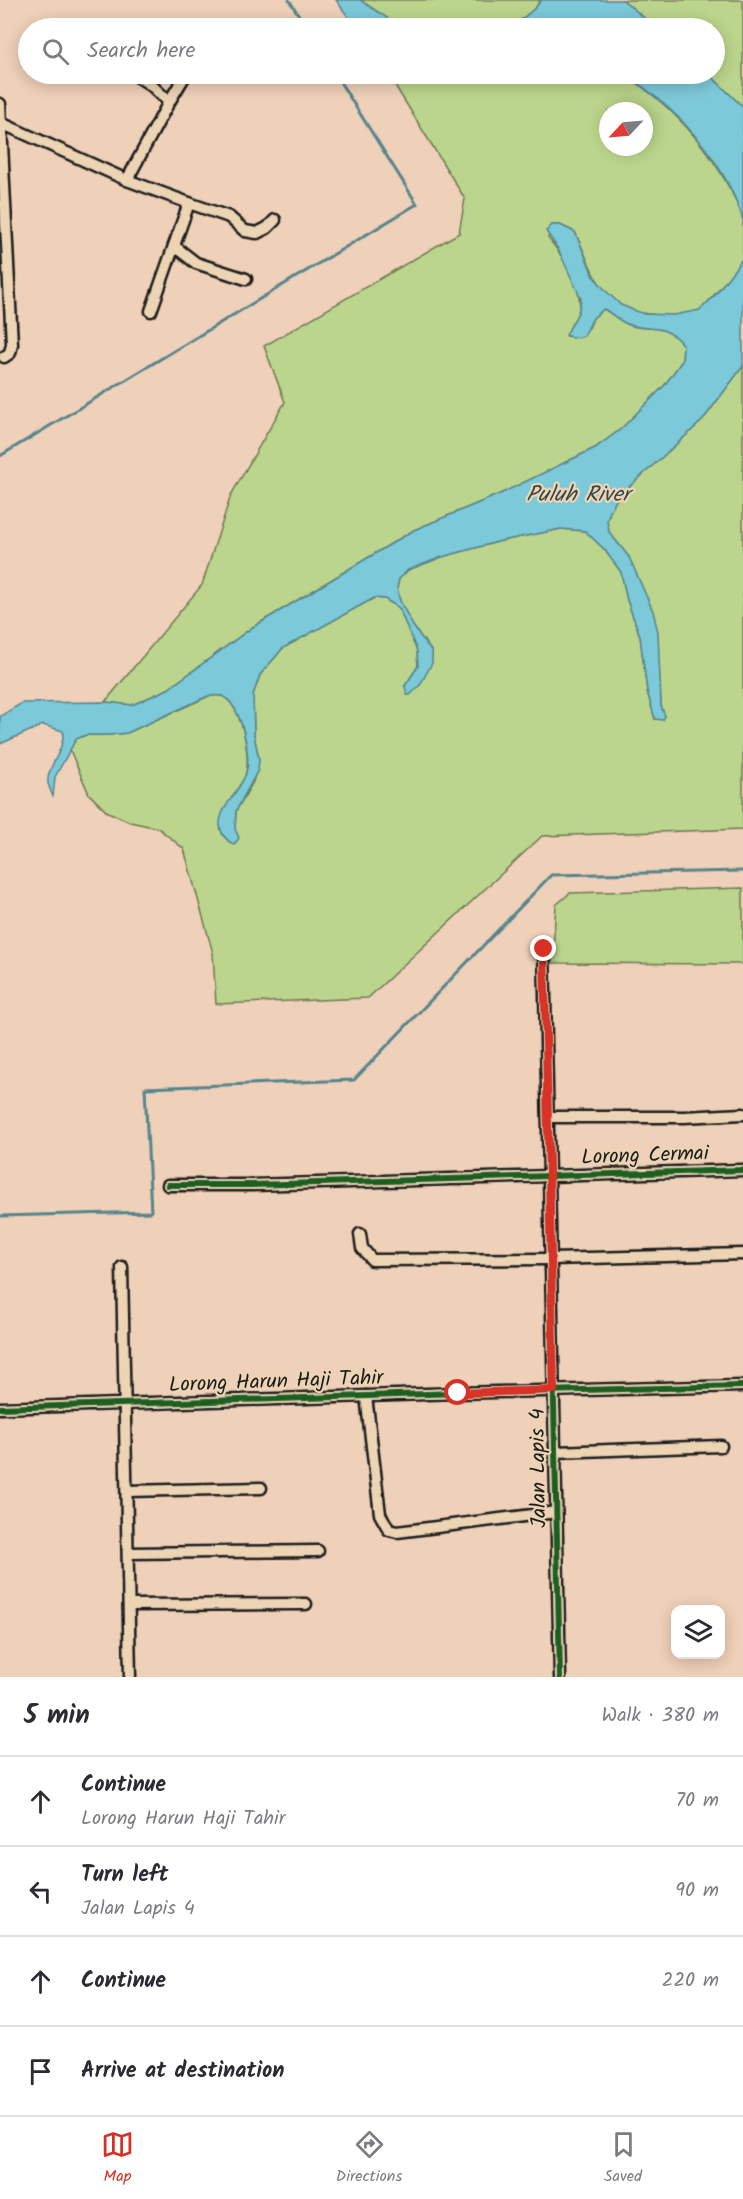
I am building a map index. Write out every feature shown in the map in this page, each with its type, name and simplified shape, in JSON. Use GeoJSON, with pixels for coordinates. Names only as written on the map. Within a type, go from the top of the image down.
{"type":"FeatureCollection","features":[{"type":"Feature","properties":{"kind":"street"},"geometry":{"type":"LineString","coordinates":[[149,84],[169,102]]}},
{"type":"Feature","properties":{"kind":"street"},"geometry":{"type":"LineString","coordinates":[[127,180],[180,84]]}},
{"type":"Feature","properties":{"kind":"street"},"geometry":{"type":"LineString","coordinates":[[0,104],[1,162],[12,344],[10,353],[4,357]]}},
{"type":"Feature","properties":{"kind":"street"},"geometry":{"type":"LineString","coordinates":[[1,123],[127,180],[230,217],[245,231],[256,233],[267,228],[275,220]]}},
{"type":"Feature","properties":{"kind":"street"},"geometry":{"type":"LineString","coordinates":[[151,311],[189,203]]}},
{"type":"Feature","properties":{"kind":"street"},"geometry":{"type":"LineString","coordinates":[[174,246],[196,262],[246,279]]}},
{"type":"Feature","properties":{"kind":"street","name":"Jalan Lapis 4"},"geometry":{"type":"LineString","coordinates":[[544,949],[560,1677]]}},
{"type":"Feature","properties":{"kind":"street"},"geometry":{"type":"LineString","coordinates":[[548,1117],[684,1117],[743,1114]]}},
{"type":"Feature","properties":{"kind":"street","name":"Lorong Cermai"},"geometry":{"type":"LineString","coordinates":[[168,1185],[252,1185],[743,1170]]}},
{"type":"Feature","properties":{"kind":"street"},"geometry":{"type":"LineString","coordinates":[[360,1234],[362,1248],[372,1260],[551,1259],[743,1254]]}},
{"type":"Feature","properties":{"kind":"street"},"geometry":{"type":"LineString","coordinates":[[122,1267],[130,1677]]}},
{"type":"Feature","properties":{"kind":"street","name":"Lorong Harun Haji Tahir"},"geometry":{"type":"LineString","coordinates":[[0,1408],[366,1395],[743,1386]]}},
{"type":"Feature","properties":{"kind":"street"},"geometry":{"type":"LineString","coordinates":[[366,1395],[380,1514],[389,1530],[397,1532],[556,1512]]}},
{"type":"Feature","properties":{"kind":"street"},"geometry":{"type":"LineString","coordinates":[[555,1452],[721,1446]]}},
{"type":"Feature","properties":{"kind":"street"},"geometry":{"type":"LineString","coordinates":[[127,1491],[261,1488]]}},
{"type":"Feature","properties":{"kind":"street"},"geometry":{"type":"LineString","coordinates":[[128,1553],[318,1551]]}},
{"type":"Feature","properties":{"kind":"street"},"geometry":{"type":"LineString","coordinates":[[129,1605],[306,1604]]}},
{"type":"Feature","properties":{"kind":"green space"},"geometry":{"type":"Polygon","coordinates":[[[360,0],[540,0],[523,18],[387,18],[360,0]]]}},
{"type":"Feature","properties":{"kind":"green space"},"geometry":{"type":"Polygon","coordinates":[[[623,0],[743,0],[743,107],[719,84],[725,84],[725,18],[644,18],[623,0]]]}},
{"type":"Feature","properties":{"kind":"green space"},"geometry":{"type":"Polygon","coordinates":[[[394,84],[639,84],[671,111],[698,141],[721,174],[742,216],[743,257],[700,310],[682,315],[647,314],[620,305],[611,298],[598,281],[575,232],[560,225],[552,225],[548,238],[575,282],[580,302],[579,310],[567,336],[589,328],[593,318],[604,309],[633,326],[668,332],[683,345],[682,361],[664,386],[621,429],[595,448],[500,494],[414,530],[253,627],[168,689],[132,705],[105,702],[202,585],[231,495],[285,402],[264,346],[459,233],[465,199],[394,84]]]}},
{"type":"Feature","properties":{"kind":"green space"},"geometry":{"type":"Polygon","coordinates":[[[743,366],[743,829],[542,836],[368,998],[216,1004],[213,953],[184,849],[158,828],[130,822],[106,811],[89,794],[70,750],[76,739],[86,735],[127,733],[209,696],[222,696],[229,701],[239,719],[247,754],[245,777],[230,801],[222,833],[231,843],[236,811],[253,782],[259,760],[254,735],[253,695],[260,675],[283,648],[374,598],[385,599],[399,608],[417,651],[418,666],[405,686],[420,685],[431,663],[432,652],[413,626],[400,601],[397,588],[399,579],[408,570],[442,557],[501,541],[561,529],[585,531],[604,549],[621,572],[627,600],[640,636],[647,691],[655,719],[665,716],[661,706],[659,663],[629,557],[609,532],[607,521],[618,497],[702,421],[743,366]]]}},
{"type":"Feature","properties":{"kind":"green space"},"geometry":{"type":"Polygon","coordinates":[[[743,888],[743,964],[552,963],[556,905],[570,893],[743,888]]]}},
{"type":"Feature","properties":{"kind":"water"},"geometry":{"type":"Polygon","coordinates":[[[336,0],[360,0],[387,18],[349,18],[336,0]]]}},
{"type":"Feature","properties":{"kind":"water"},"geometry":{"type":"Polygon","coordinates":[[[541,0],[623,0],[644,18],[523,18],[541,0]]]}},
{"type":"Feature","properties":{"kind":"water"},"geometry":{"type":"Polygon","coordinates":[[[639,84],[719,84],[743,107],[743,220],[735,198],[711,156],[680,119],[639,84]]]}},
{"type":"Feature","properties":{"kind":"water","name":"Puluh River"},"geometry":{"type":"Polygon","coordinates":[[[552,225],[560,225],[575,232],[594,277],[621,305],[644,314],[674,315],[700,310],[715,295],[743,258],[743,366],[702,421],[618,497],[607,521],[609,532],[629,557],[653,611],[658,632],[661,706],[665,716],[663,720],[655,719],[647,691],[640,636],[627,600],[621,572],[604,549],[585,531],[561,529],[501,541],[442,557],[408,570],[399,579],[397,588],[400,601],[413,626],[432,652],[432,663],[420,685],[410,695],[407,695],[405,686],[418,666],[417,651],[399,608],[385,599],[374,598],[283,648],[260,675],[253,695],[258,770],[236,811],[235,829],[239,838],[234,845],[224,835],[220,822],[224,810],[244,779],[247,754],[240,719],[229,701],[222,696],[208,696],[127,733],[86,735],[76,739],[55,777],[53,797],[48,777],[61,746],[63,731],[43,725],[0,744],[0,717],[2,715],[22,703],[105,702],[132,705],[168,689],[253,627],[414,530],[500,494],[595,448],[621,429],[664,386],[682,361],[683,345],[668,332],[633,326],[604,309],[593,318],[584,336],[572,338],[566,335],[578,313],[581,299],[558,249],[546,231],[552,225]]]}},
{"type":"Feature","properties":{"kind":"waterway"},"geometry":{"type":"LineString","coordinates":[[289,0],[301,18]]}},
{"type":"Feature","properties":{"kind":"waterway"},"geometry":{"type":"LineString","coordinates":[[0,456],[417,204],[341,84]]}},
{"type":"Feature","properties":{"kind":"waterway"},"geometry":{"type":"LineString","coordinates":[[0,1216],[151,1212],[145,1088],[354,1080],[551,875],[743,871]]}},
{"type":"Feature","properties":{"kind":"cycle path"},"geometry":{"type":"LineString","coordinates":[[544,949],[560,1677]]}},
{"type":"Feature","properties":{"kind":"cycle path"},"geometry":{"type":"LineString","coordinates":[[168,1185],[252,1185],[743,1170]]}},
{"type":"Feature","properties":{"kind":"cycle path"},"geometry":{"type":"LineString","coordinates":[[0,1408],[743,1386]]}},
{"type":"Feature","properties":{"kind":"route"},"geometry":{"type":"LineString","coordinates":[[458,1393],[554,1390],[544,949]]}}]}
